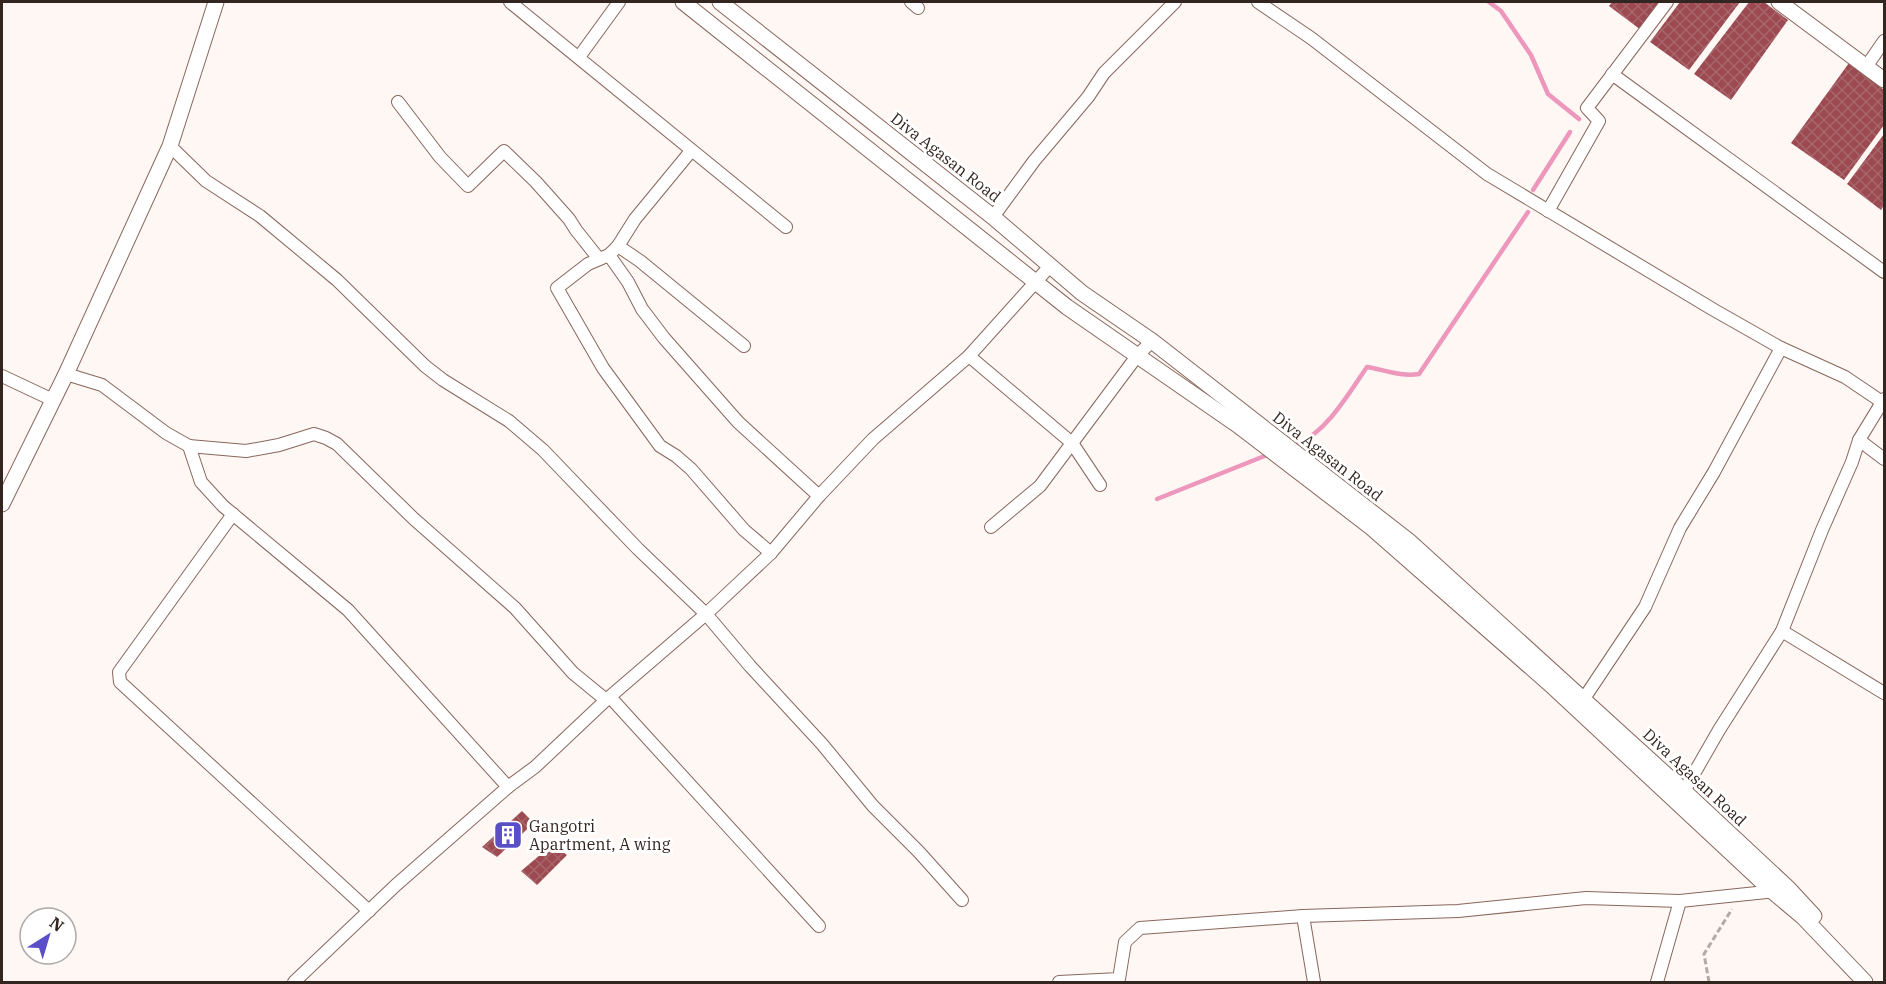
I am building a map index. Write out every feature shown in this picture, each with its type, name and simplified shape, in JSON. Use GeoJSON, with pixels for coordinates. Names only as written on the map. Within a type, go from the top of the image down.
{"type":"FeatureCollection","features":[{"type":"Feature","properties":{"kind":"street"},"geometry":{"type":"LineString","coordinates":[[2,504],[66,374],[170,146],[216,2]]}},
{"type":"Feature","properties":{"kind":"street"},"geometry":{"type":"LineString","coordinates":[[510,2],[786,226]]}},
{"type":"Feature","properties":{"kind":"street"},"geometry":{"type":"LineString","coordinates":[[579,57],[619,2]]}},
{"type":"Feature","properties":{"kind":"street"},"geometry":{"type":"LineString","coordinates":[[683,2],[1035,282],[1239,426],[1372,528],[1551,685],[1772,891],[1803,917],[1864,982]]}},
{"type":"Feature","properties":{"kind":"street","name":"Diva Agasan Road"},"geometry":{"type":"LineString","coordinates":[[720,2],[993,217],[1082,293],[1152,341],[1410,542],[1684,791],[1789,890],[1878,982]]}},
{"type":"Feature","properties":{"kind":"street"},"geometry":{"type":"LineString","coordinates":[[1258,2],[1311,38],[1486,174],[1781,348],[1845,377],[1883,401],[1859,440],[1782,631],[1719,730],[1684,791]]}},
{"type":"Feature","properties":{"kind":"street"},"geometry":{"type":"LineString","coordinates":[[1548,211],[1599,121],[1587,108],[1667,2]]}},
{"type":"Feature","properties":{"kind":"street"},"geometry":{"type":"LineString","coordinates":[[1779,2],[1884,80]]}},
{"type":"Feature","properties":{"kind":"street"},"geometry":{"type":"LineString","coordinates":[[993,217],[1034,161],[1088,97],[1104,73],[1166,12],[1169,4]]}},
{"type":"Feature","properties":{"kind":"street"},"geometry":{"type":"LineString","coordinates":[[1866,67],[1884,41]]}},
{"type":"Feature","properties":{"kind":"street"},"geometry":{"type":"LineString","coordinates":[[1612,74],[1884,272]]}},
{"type":"Feature","properties":{"kind":"street"},"geometry":{"type":"LineString","coordinates":[[398,102],[440,157],[468,186],[504,151],[536,182],[576,230],[609,253],[640,261],[744,346]]}},
{"type":"Feature","properties":{"kind":"street"},"geometry":{"type":"LineString","coordinates":[[170,146],[206,181],[260,216],[337,280],[425,366],[443,380],[509,421],[543,450],[638,549],[706,614],[822,744],[873,806],[962,900]]}},
{"type":"Feature","properties":{"kind":"street"},"geometry":{"type":"LineString","coordinates":[[691,151],[609,253],[588,264],[557,288],[603,368],[660,446],[691,469],[744,530],[771,553]]}},
{"type":"Feature","properties":{"kind":"street"},"geometry":{"type":"LineString","coordinates":[[609,253],[642,309],[664,338],[738,422],[819,496]]}},
{"type":"Feature","properties":{"kind":"street"},"geometry":{"type":"LineString","coordinates":[[294,982],[396,885],[508,787],[535,767],[771,553],[819,496],[873,439],[969,356],[1050,266]]}},
{"type":"Feature","properties":{"kind":"street"},"geometry":{"type":"LineString","coordinates":[[991,527],[1040,486],[1137,356],[1152,341]]}},
{"type":"Feature","properties":{"kind":"street"},"geometry":{"type":"LineString","coordinates":[[1583,700],[1645,607],[1680,528],[1714,472],[1781,348]]}},
{"type":"Feature","properties":{"kind":"street"},"geometry":{"type":"LineString","coordinates":[[969,356],[1072,443],[1100,485]]}},
{"type":"Feature","properties":{"kind":"street"},"geometry":{"type":"LineString","coordinates":[[66,374],[102,385],[166,433],[189,446],[246,451],[279,445],[314,434],[337,444],[414,519],[514,609],[573,673],[608,699],[819,926]]}},
{"type":"Feature","properties":{"kind":"street"},"geometry":{"type":"LineString","coordinates":[[2,376],[53,400]]}},
{"type":"Feature","properties":{"kind":"street"},"geometry":{"type":"LineString","coordinates":[[1859,440],[1884,459]]}},
{"type":"Feature","properties":{"kind":"street"},"geometry":{"type":"LineString","coordinates":[[189,446],[201,482],[233,514],[348,610],[508,787]]}},
{"type":"Feature","properties":{"kind":"street"},"geometry":{"type":"LineString","coordinates":[[233,514],[119,672],[120,682],[369,911]]}},
{"type":"Feature","properties":{"kind":"street"},"geometry":{"type":"LineString","coordinates":[[1782,631],[1884,693]]}},
{"type":"Feature","properties":{"kind":"street"},"geometry":{"type":"LineString","coordinates":[[1059,982],[1120,981],[1125,942],[1140,928],[1303,916],[1458,911],[1586,898],[1680,901],[1789,890]]}},
{"type":"Feature","properties":{"kind":"street"},"geometry":{"type":"LineString","coordinates":[[1657,982],[1680,901]]}},
{"type":"Feature","properties":{"kind":"street"},"geometry":{"type":"LineString","coordinates":[[1303,916],[1314,982]]}},
{"type":"Feature","properties":{"kind":"path"},"geometry":{"type":"LineString","coordinates":[[1709,982],[1704,954],[1741,894]]}},
{"type":"Feature","properties":{"kind":"building"},"geometry":{"type":"Polygon","coordinates":[[[1612,2],[1663,2],[1641,30],[1609,6],[1612,2]]]}},
{"type":"Feature","properties":{"kind":"building"},"geometry":{"type":"Polygon","coordinates":[[[1680,2],[1740,2],[1689,70],[1650,42],[1680,2]]]}},
{"type":"Feature","properties":{"kind":"building"},"geometry":{"type":"Polygon","coordinates":[[[1749,2],[1764,2],[1788,20],[1731,100],[1694,74],[1749,2]]]}},
{"type":"Feature","properties":{"kind":"building"},"geometry":{"type":"Polygon","coordinates":[[[1849,63],[1884,90],[1884,125],[1844,180],[1791,143],[1849,63]]]}},
{"type":"Feature","properties":{"kind":"building"},"geometry":{"type":"Polygon","coordinates":[[[1884,134],[1884,205],[1881,210],[1847,184],[1884,134]]]}},
{"type":"Feature","properties":{"kind":"building","name":"Gangotri Apartment, A wing"},"geometry":{"type":"Polygon","coordinates":[[[522,811],[534,823],[497,857],[482,847],[522,811]]]}},
{"type":"Feature","properties":{"kind":"building"},"geometry":{"type":"Polygon","coordinates":[[[553,844],[567,855],[537,885],[521,871],[553,844]]]}},
{"type":"Feature","properties":{"kind":"waterway"},"geometry":{"type":"LineString","coordinates":[[1489,2],[1501,11],[1531,55],[1548,94],[1579,119]]}},
{"type":"Feature","properties":{"kind":"waterway"},"geometry":{"type":"LineString","coordinates":[[1533,190],[1570,132]]}},
{"type":"Feature","properties":{"kind":"waterway"},"geometry":{"type":"LineString","coordinates":[[1297,444],[1318,431],[1328,421],[1367,367],[1399,374],[1419,374],[1528,212]]}},
{"type":"Feature","properties":{"kind":"waterway"},"geometry":{"type":"LineString","coordinates":[[1157,499],[1267,455]]}},
{"type":"Feature","properties":{"kind":"place","name":"Gangotri Apartment, A wing"},"geometry":{"type":"Point","coordinates":[508,835]}}]}
